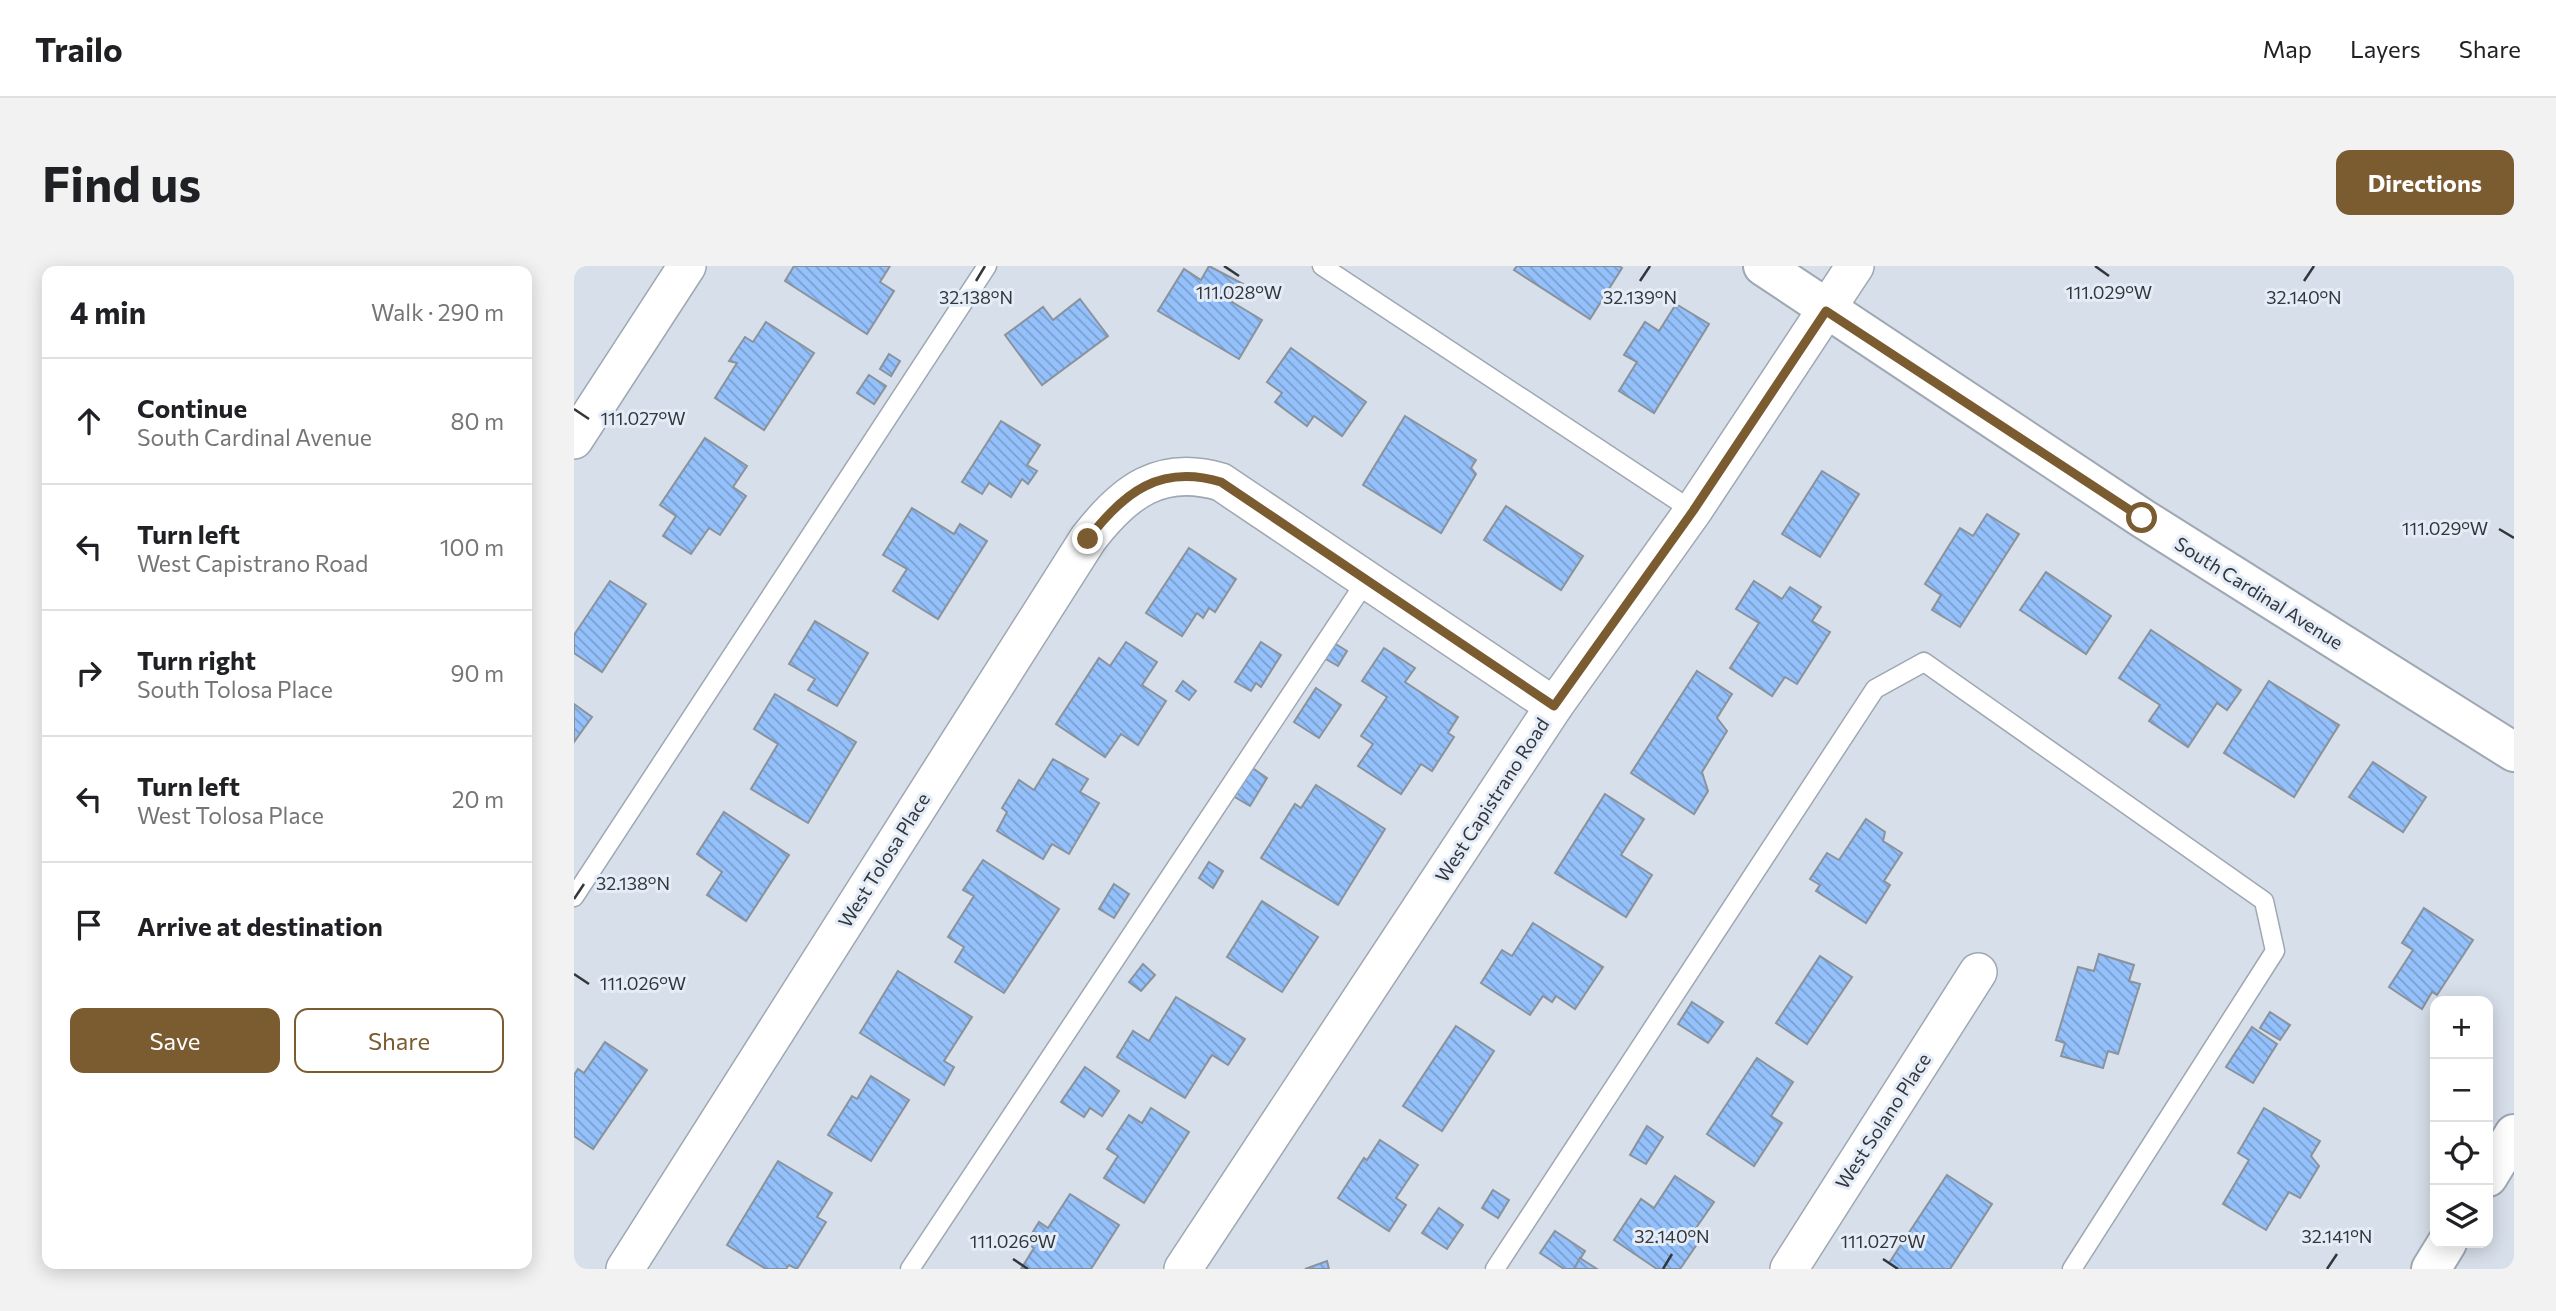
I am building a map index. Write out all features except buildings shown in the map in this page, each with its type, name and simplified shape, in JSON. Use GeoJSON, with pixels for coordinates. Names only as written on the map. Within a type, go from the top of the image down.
{"type":"FeatureCollection","features":[{"type":"Feature","properties":{"kind":"main road","name":"South Cardinal Avenue"},"geometry":{"type":"LineString","coordinates":[[1763,266],[1826,311],[2130,510],[2514,752]]}},
{"type":"Feature","properties":{"kind":"main road"},"geometry":{"type":"LineString","coordinates":[[2493,1169],[2514,1134]]}},
{"type":"Feature","properties":{"kind":"main road"},"geometry":{"type":"LineString","coordinates":[[2431,1269],[2444,1248]]}},
{"type":"Feature","properties":{"kind":"street"},"geometry":{"type":"LineString","coordinates":[[574,440],[687,266]]}},
{"type":"Feature","properties":{"kind":"street","name":"West Capistrano Road"},"geometry":{"type":"LineString","coordinates":[[1184,1269],[1554,706],[1693,511],[1855,266]]}},
{"type":"Feature","properties":{"kind":"street","name":"West Tolosa Place"},"geometry":{"type":"LineString","coordinates":[[625,1269],[1088,539],[1106,515],[1128,496],[1153,481],[1202,477],[1221,482],[1366,581]]}},
{"type":"Feature","properties":{"kind":"street"},"geometry":{"type":"LineString","coordinates":[[1366,581],[1554,706]]}},
{"type":"Feature","properties":{"kind":"street","name":"West Solano Place"},"geometry":{"type":"LineString","coordinates":[[1789,1269],[1978,972]]}},
{"type":"Feature","properties":{"kind":"lane"},"geometry":{"type":"LineString","coordinates":[[574,897],[987,266]]}},
{"type":"Feature","properties":{"kind":"lane"},"geometry":{"type":"LineString","coordinates":[[1322,266],[1693,511]]}},
{"type":"Feature","properties":{"kind":"lane"},"geometry":{"type":"LineString","coordinates":[[910,1269],[1366,581]]}},
{"type":"Feature","properties":{"kind":"lane"},"geometry":{"type":"LineString","coordinates":[[1495,1269],[1875,689],[1924,662],[2264,901],[2275,950],[2072,1269]]}},
{"type":"Feature","properties":{"kind":"route"},"geometry":{"type":"LineString","coordinates":[[1088,539],[1106,515],[1128,496],[1153,481],[1184,476],[1221,482],[1554,706],[1693,511],[1826,311],[2142,518]]}}]}
